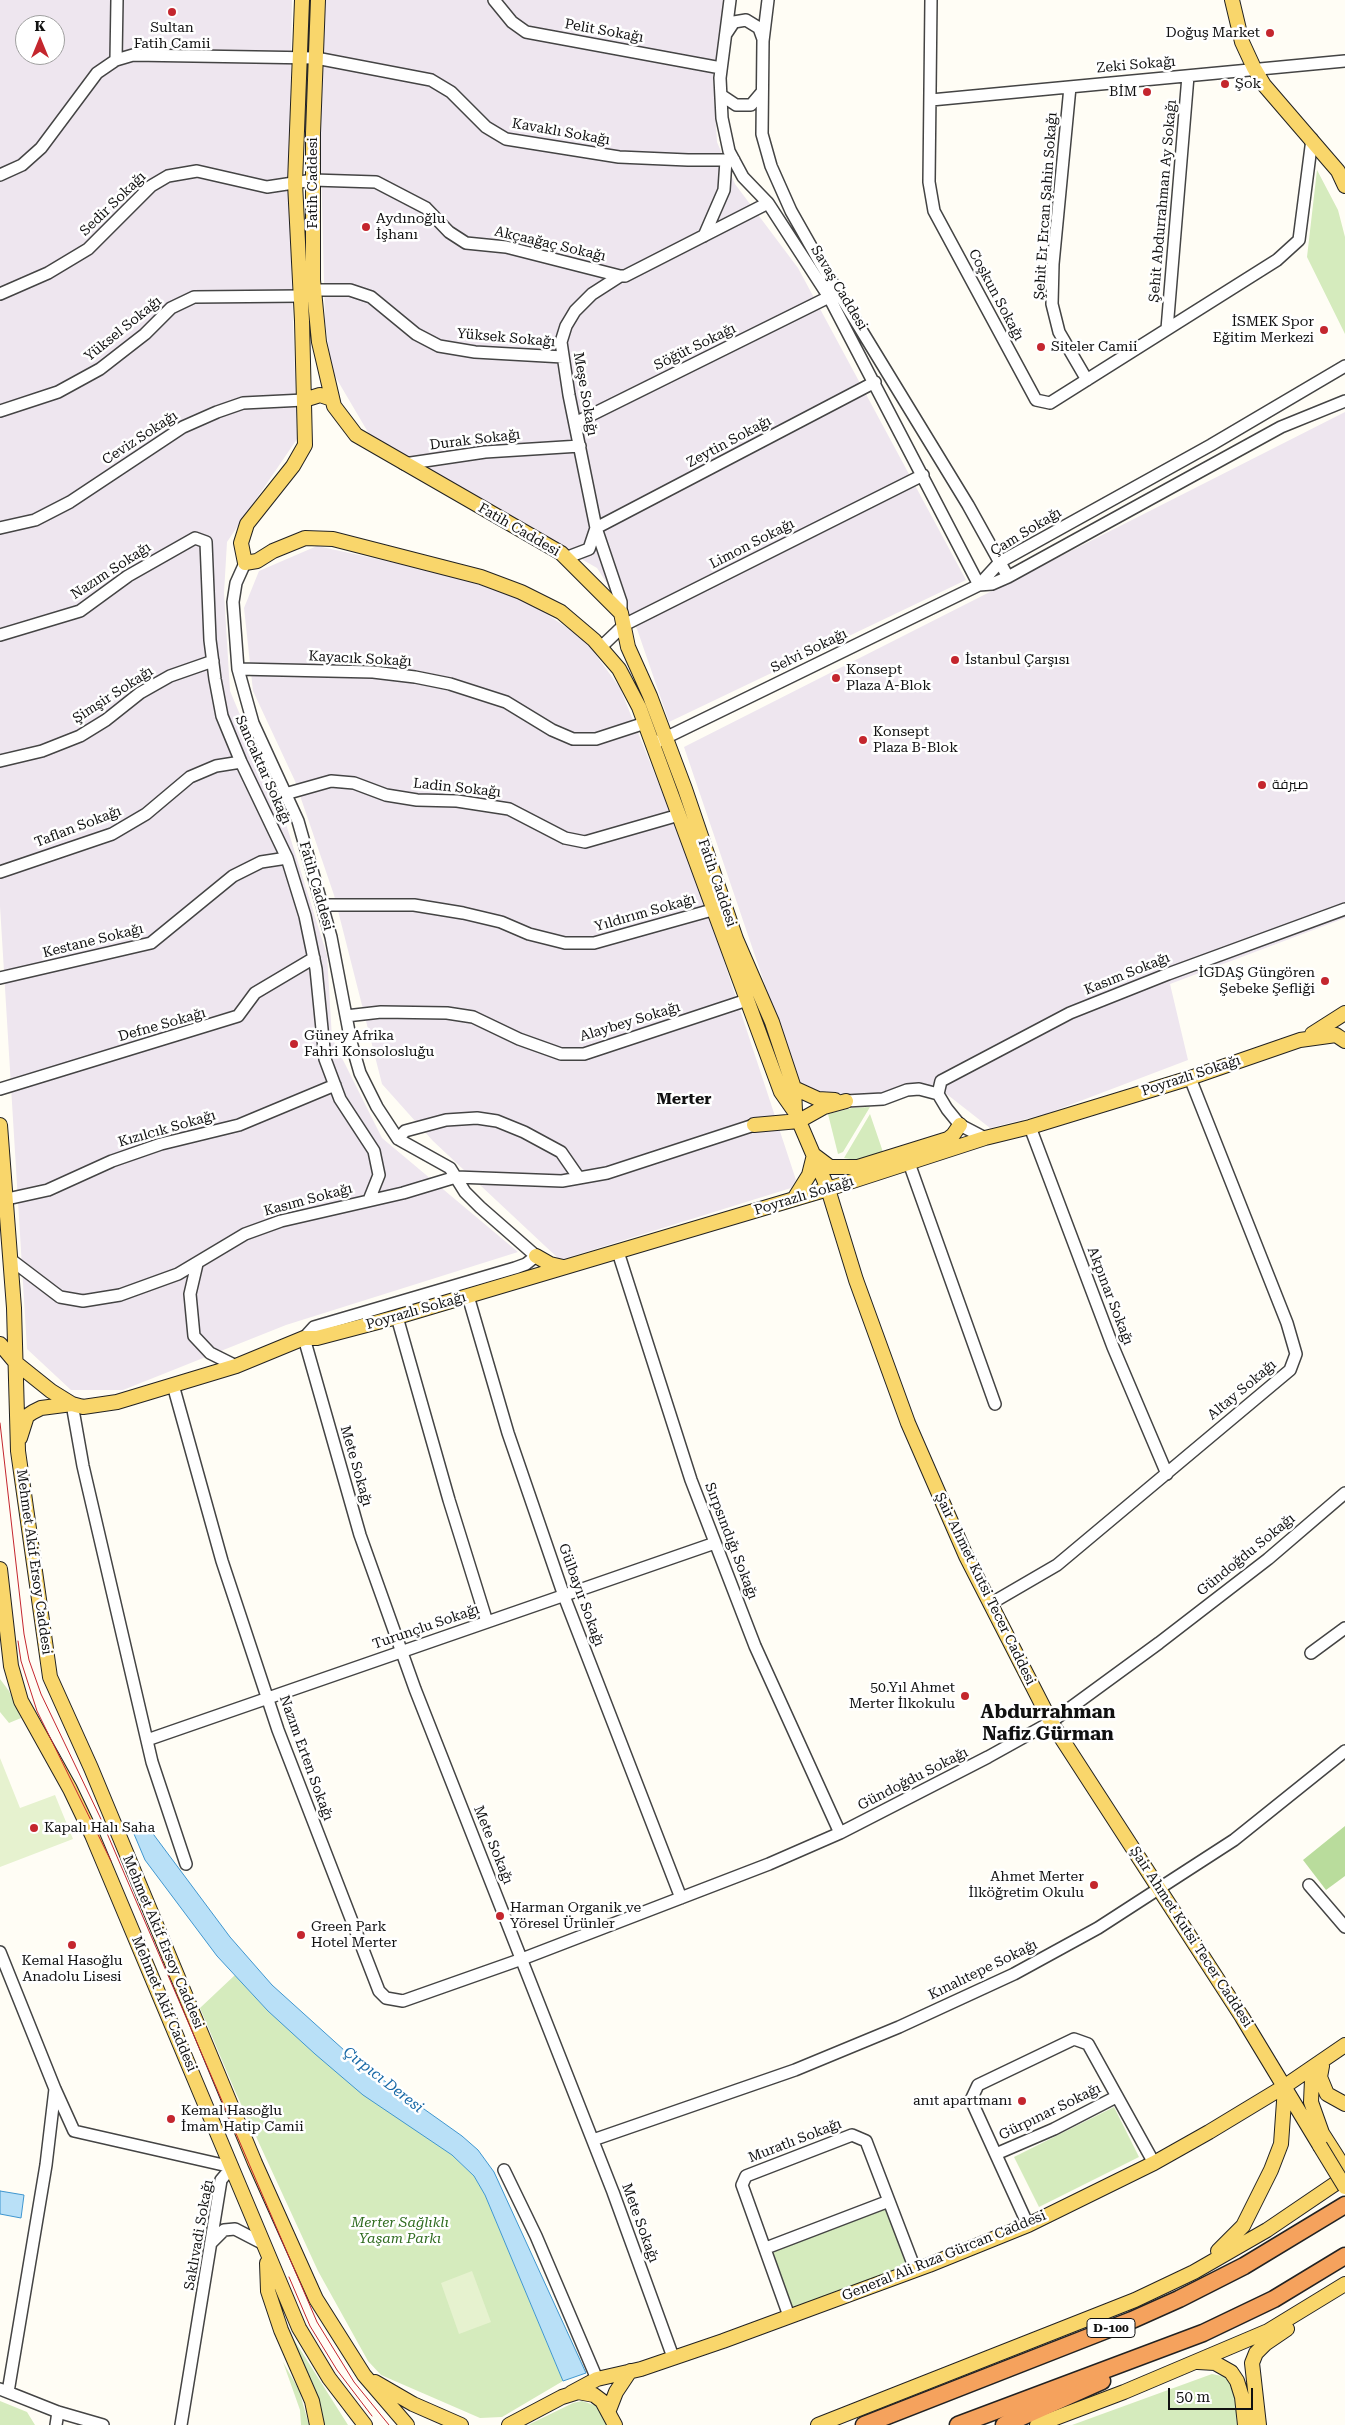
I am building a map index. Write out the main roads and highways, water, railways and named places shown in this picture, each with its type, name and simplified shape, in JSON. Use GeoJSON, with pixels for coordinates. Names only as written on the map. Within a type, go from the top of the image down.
{"type":"FeatureCollection","features":[{"type":"Feature","properties":{"kind":"highway","name":"D-100"},"geometry":{"type":"LineString","coordinates":[[864,2425],[1132,2320],[1179,2299],[1268,2252],[1345,2205]]}},
{"type":"Feature","properties":{"kind":"highway"},"geometry":{"type":"LineString","coordinates":[[958,2425],[1147,2355],[1233,2320],[1274,2299],[1345,2256]]}},
{"type":"Feature","properties":{"kind":"highway"},"geometry":{"type":"LineString","coordinates":[[1004,2425],[1120,2373],[1147,2355]]}},
{"type":"Feature","properties":{"kind":"main road","name":"Fatih Caddesi"},"geometry":{"type":"LineString","coordinates":[[302,0],[295,183],[307,293],[334,406],[356,435],[561,553],[622,619],[628,647],[659,741],[736,939],[772,1022],[794,1088],[797,1116]]}},
{"type":"Feature","properties":{"kind":"main road","name":"Fatih Caddesi"},"geometry":{"type":"LineString","coordinates":[[318,0],[313,180],[307,293],[304,400],[305,444],[293,466],[247,524],[242,543],[245,563],[257,562],[273,551],[305,538],[333,539],[481,577],[521,592],[561,612],[601,647],[619,669],[645,724],[659,741],[679,815],[712,910],[781,1092],[797,1116],[828,1189]]}},
{"type":"Feature","properties":{"kind":"main road"},"geometry":{"type":"LineString","coordinates":[[1232,0],[1242,42],[1264,85],[1312,139],[1338,172],[1345,186]]}},
{"type":"Feature","properties":{"kind":"main road"},"geometry":{"type":"LineString","coordinates":[[304,400],[320,395],[332,399]]}},
{"type":"Feature","properties":{"kind":"main road"},"geometry":{"type":"LineString","coordinates":[[1300,1040],[1345,1013]]}},
{"type":"Feature","properties":{"kind":"main road"},"geometry":{"type":"LineString","coordinates":[[1300,1040],[1336,1035],[1345,1040]]}},
{"type":"Feature","properties":{"kind":"main road","name":"Poyrazlı Sokağı"},"geometry":{"type":"LineString","coordinates":[[18,1451],[27,1416],[41,1408],[72,1404],[83,1406],[117,1402],[236,1366],[304,1338],[317,1338],[397,1318],[618,1252],[828,1189],[985,1138],[1030,1127],[1190,1078],[1300,1040]]}},
{"type":"Feature","properties":{"kind":"main road"},"geometry":{"type":"LineString","coordinates":[[754,1125],[797,1116],[846,1101],[818,1099],[794,1088]]}},
{"type":"Feature","properties":{"kind":"main road","name":"Mehmet Akif Ersoy Caddesi"},"geometry":{"type":"LineString","coordinates":[[0,1125],[14,1308],[18,1451],[50,1677],[91,1768],[255,2163],[312,2290],[364,2376],[407,2425]]}},
{"type":"Feature","properties":{"kind":"main road"},"geometry":{"type":"LineString","coordinates":[[794,1199],[809,1176],[814,1155],[830,1167],[858,1167],[948,1138],[953,1135],[960,1125]]}},
{"type":"Feature","properties":{"kind":"main road","name":"Şair Ahmet Kutsi Tecer Caddesi"},"geometry":{"type":"LineString","coordinates":[[828,1189],[856,1280],[908,1423],[966,1556],[1051,1722],[1324,2145]]}},
{"type":"Feature","properties":{"kind":"main road"},"geometry":{"type":"LineString","coordinates":[[528,1278],[536,1270],[536,1256],[550,1264],[564,1267]]}},
{"type":"Feature","properties":{"kind":"main road"},"geometry":{"type":"LineString","coordinates":[[0,1324],[6,1323],[14,1308]]}},
{"type":"Feature","properties":{"kind":"main road"},"geometry":{"type":"LineString","coordinates":[[0,1344],[16,1363],[51,1391],[72,1404]]}},
{"type":"Feature","properties":{"kind":"main road","name":"Mehmet Akif Caddesi"},"geometry":{"type":"LineString","coordinates":[[0,1569],[6,1664],[22,1702],[70,1789],[92,1835],[235,2171],[262,2244],[311,2351],[365,2425]]}},
{"type":"Feature","properties":{"kind":"main road","name":"General Ali Rıza Gürcan Caddesi"},"geometry":{"type":"LineString","coordinates":[[509,2425],[597,2379],[641,2369],[789,2316],[1028,2225],[1154,2163],[1285,2086],[1345,2044]]}},
{"type":"Feature","properties":{"kind":"main road"},"geometry":{"type":"LineString","coordinates":[[1322,2061],[1320,2077],[1326,2094],[1345,2104]]}},
{"type":"Feature","properties":{"kind":"main road"},"geometry":{"type":"LineString","coordinates":[[1322,2061],[1312,2079],[1311,2102],[1324,2145],[1345,2187]]}},
{"type":"Feature","properties":{"kind":"main road"},"geometry":{"type":"LineString","coordinates":[[1194,2272],[1236,2235],[1258,2198],[1281,2144],[1285,2086]]}},
{"type":"Feature","properties":{"kind":"main road"},"geometry":{"type":"LineString","coordinates":[[1324,2145],[1345,2169]]}},
{"type":"Feature","properties":{"kind":"main road"},"geometry":{"type":"LineString","coordinates":[[818,2425],[1094,2316],[1194,2272],[1268,2230],[1345,2177]]}},
{"type":"Feature","properties":{"kind":"main road"},"geometry":{"type":"LineString","coordinates":[[268,2257],[266,2273],[268,2290],[281,2330],[312,2400],[317,2425]]}},
{"type":"Feature","properties":{"kind":"main road"},"geometry":{"type":"LineString","coordinates":[[1037,2425],[1197,2362],[1268,2331],[1317,2303],[1345,2284]]}},
{"type":"Feature","properties":{"kind":"main road"},"geometry":{"type":"LineString","coordinates":[[1258,2425],[1252,2371],[1256,2354],[1317,2303]]}},
{"type":"Feature","properties":{"kind":"main road"},"geometry":{"type":"LineString","coordinates":[[1197,2362],[1215,2363],[1231,2372],[1237,2381],[1242,2397],[1245,2425]]}},
{"type":"Feature","properties":{"kind":"main road"},"geometry":{"type":"LineString","coordinates":[[609,2410],[616,2392],[630,2371]]}},
{"type":"Feature","properties":{"kind":"main road"},"geometry":{"type":"LineString","coordinates":[[364,2376],[413,2404],[461,2425]]}},
{"type":"Feature","properties":{"kind":"main road"},"geometry":{"type":"LineString","coordinates":[[571,2393],[578,2392],[594,2395],[609,2410],[615,2425]]}},
{"type":"Feature","properties":{"kind":"water","name":"Çırpıcı Deresi"},"geometry":{"type":"Polygon","coordinates":[[[145,1823],[230,1937],[272,1985],[355,2060],[462,2136],[478,2150],[494,2172],[586,2373],[563,2381],[485,2195],[474,2176],[452,2155],[363,2095],[268,2011],[217,1956],[145,1860],[134,1834],[145,1823]]]}},
{"type":"Feature","properties":{"kind":"water"},"geometry":{"type":"Polygon","coordinates":[[[0,2191],[24,2195],[21,2218],[0,2214],[0,2191]]]}},
{"type":"Feature","properties":{"kind":"tram line"},"geometry":{"type":"LineString","coordinates":[[0,1423],[24,1634],[29,1660],[41,1694],[100,1817],[317,2322],[354,2382],[389,2425]]}},
{"type":"Feature","properties":{"kind":"tram line"},"geometry":{"type":"LineString","coordinates":[[18,1641],[21,1661],[37,1711],[111,1861]]}},
{"type":"Feature","properties":{"kind":"tram line"},"geometry":{"type":"LineString","coordinates":[[289,2277],[310,2326],[337,2370],[372,2416]]}},
{"type":"Feature","properties":{"kind":"place","name":"Sultan Fatih Camii"},"geometry":{"type":"Point","coordinates":[172,12]}},
{"type":"Feature","properties":{"kind":"place","name":"Doğuş Market"},"geometry":{"type":"Point","coordinates":[1270,33]}},
{"type":"Feature","properties":{"kind":"place","name":"Şok"},"geometry":{"type":"Point","coordinates":[1225,84]}},
{"type":"Feature","properties":{"kind":"place","name":"BİM"},"geometry":{"type":"Point","coordinates":[1147,92]}},
{"type":"Feature","properties":{"kind":"place","name":"Aydınoğlu İşhanı"},"geometry":{"type":"Point","coordinates":[366,227]}},
{"type":"Feature","properties":{"kind":"place","name":"İSMEK Spor Eğitim Merkezi"},"geometry":{"type":"Point","coordinates":[1324,330]}},
{"type":"Feature","properties":{"kind":"place","name":"Siteler Camii"},"geometry":{"type":"Point","coordinates":[1041,347]}},
{"type":"Feature","properties":{"kind":"place","name":"İstanbul Çarşısı"},"geometry":{"type":"Point","coordinates":[955,660]}},
{"type":"Feature","properties":{"kind":"place","name":"Konsept Plaza A-Blok"},"geometry":{"type":"Point","coordinates":[836,678]}},
{"type":"Feature","properties":{"kind":"place","name":"Konsept Plaza B-Blok"},"geometry":{"type":"Point","coordinates":[863,740]}},
{"type":"Feature","properties":{"kind":"place","name":"صيرفة"},"geometry":{"type":"Point","coordinates":[1262,785]}},
{"type":"Feature","properties":{"kind":"place","name":"İGDAŞ Güngören Şebeke Şefliği"},"geometry":{"type":"Point","coordinates":[1325,981]}},
{"type":"Feature","properties":{"kind":"place","name":"Güney Afrika Fahri Konsolosluğu"},"geometry":{"type":"Point","coordinates":[294,1044]}},
{"type":"Feature","properties":{"kind":"place","name":"50.Yıl Ahmet Merter İlkokulu"},"geometry":{"type":"Point","coordinates":[965,1696]}},
{"type":"Feature","properties":{"kind":"place","name":"Kapalı Halı Saha"},"geometry":{"type":"Point","coordinates":[34,1828]}},
{"type":"Feature","properties":{"kind":"place","name":"Ahmet Merter İlköğretim Okulu"},"geometry":{"type":"Point","coordinates":[1094,1885]}},
{"type":"Feature","properties":{"kind":"place","name":"Harman Organik ve Yöresel Ürünler"},"geometry":{"type":"Point","coordinates":[500,1916]}},
{"type":"Feature","properties":{"kind":"place","name":"Green Park Hotel Merter"},"geometry":{"type":"Point","coordinates":[301,1935]}},
{"type":"Feature","properties":{"kind":"place","name":"Kemal Hasoğlu Anadolu Lisesi"},"geometry":{"type":"Point","coordinates":[72,1945]}},
{"type":"Feature","properties":{"kind":"place","name":"anıt apartmanı"},"geometry":{"type":"Point","coordinates":[1022,2101]}},
{"type":"Feature","properties":{"kind":"place","name":"Kemal Hasoğlu İmam Hatip Camii"},"geometry":{"type":"Point","coordinates":[171,2119]}},
{"type":"Feature","properties":{"kind":"district","name":"Merter"},"geometry":{"type":"Point","coordinates":[684,1099]}},
{"type":"Feature","properties":{"kind":"district","name":"Abdurrahman Nafiz Gürman"},"geometry":{"type":"Point","coordinates":[1048,1723]}},
{"type":"Feature","properties":{"kind":"park label","name":"Merter Sağlıklı Yaşam Parkı"},"geometry":{"type":"Point","coordinates":[400,2232]}}]}
